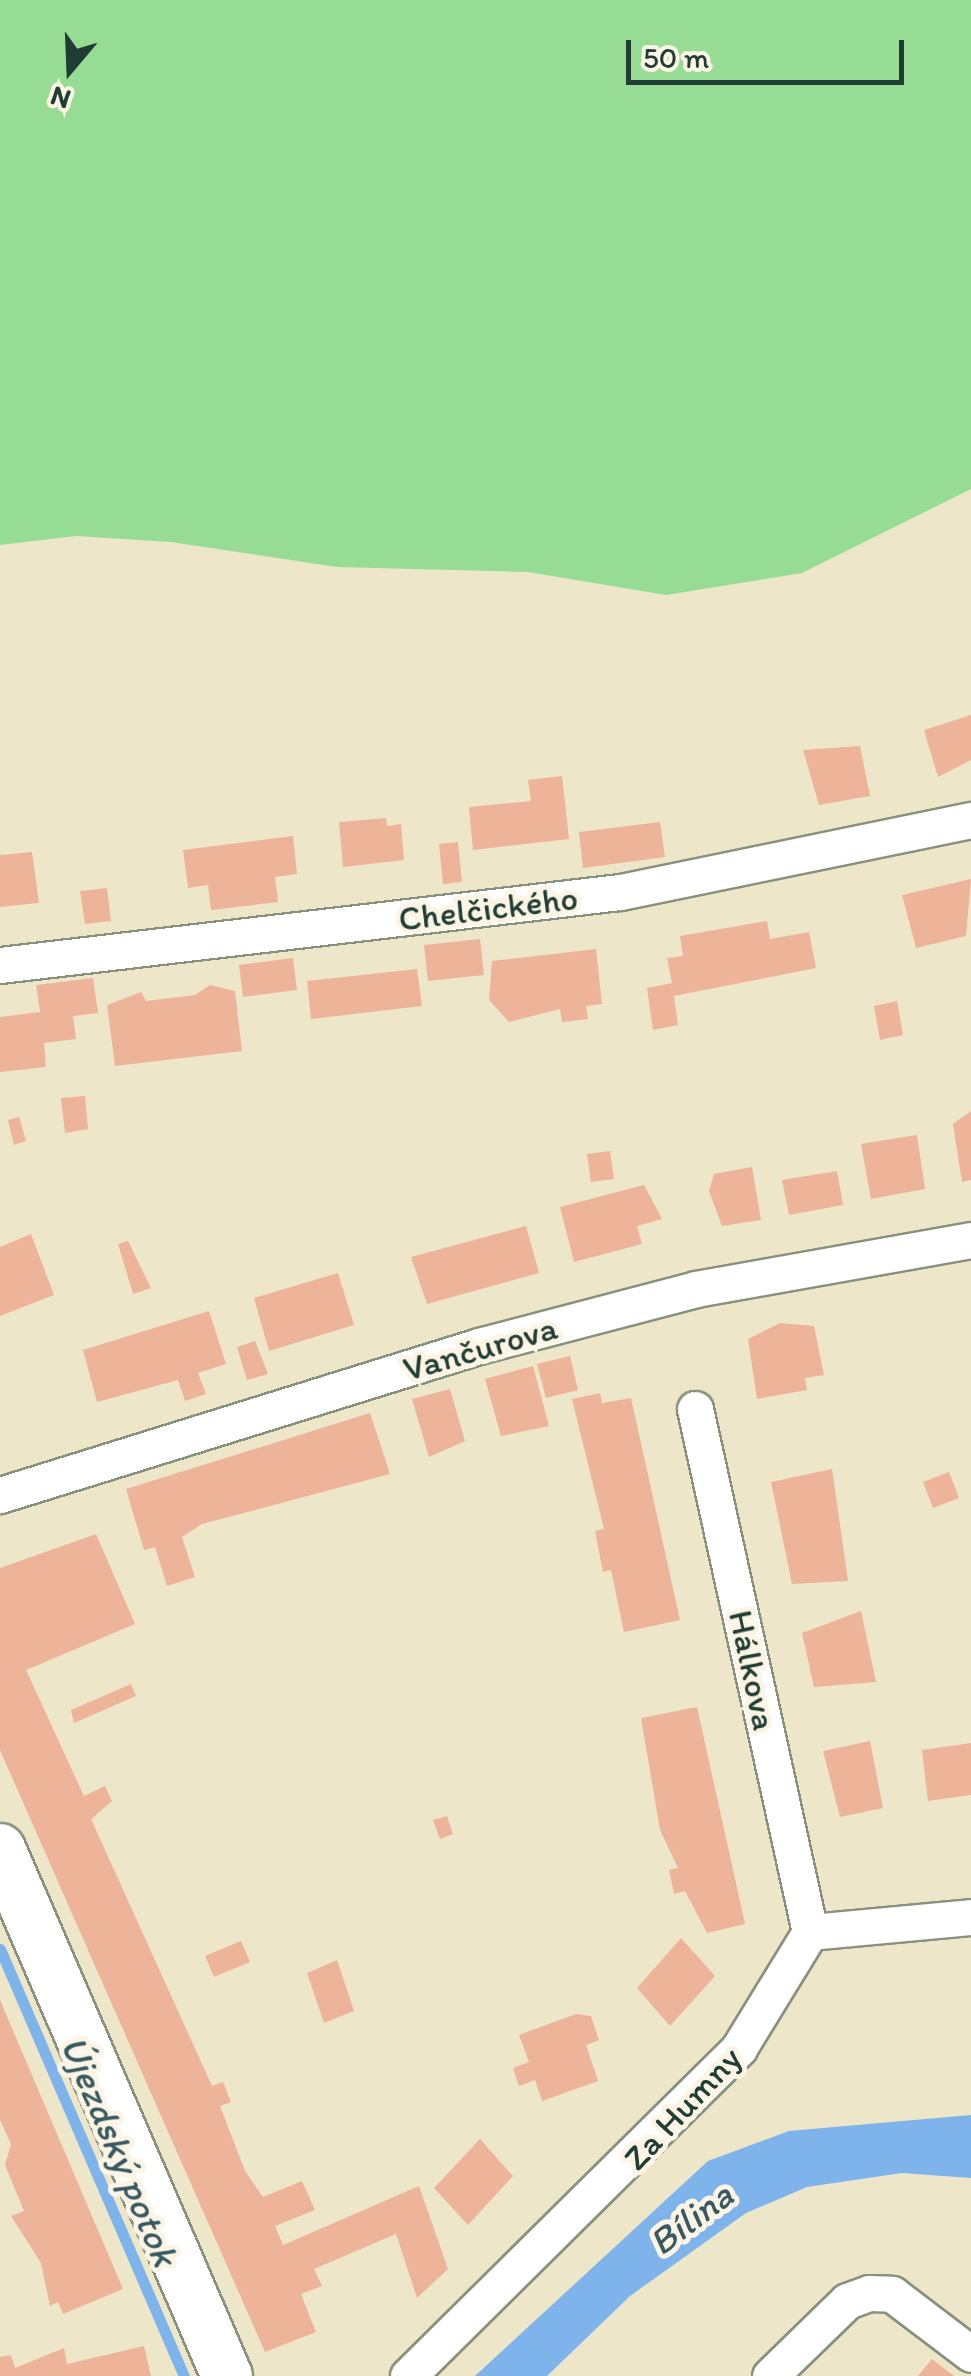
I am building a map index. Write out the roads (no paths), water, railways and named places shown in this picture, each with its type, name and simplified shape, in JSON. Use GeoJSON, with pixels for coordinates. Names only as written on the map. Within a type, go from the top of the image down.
{"type":"FeatureCollection","features":[{"type":"Feature","properties":{"kind":"street","name":"Chelčického"},"geometry":{"type":"LineString","coordinates":[[0,965],[620,892],[971,820]]}},
{"type":"Feature","properties":{"kind":"street","name":"Vančurova"},"geometry":{"type":"LineString","coordinates":[[0,1496],[497,1341],[696,1289],[971,1240]]}},
{"type":"Feature","properties":{"kind":"street","name":"Hálkova"},"geometry":{"type":"LineString","coordinates":[[696,1409],[810,1932]]}},
{"type":"Feature","properties":{"kind":"street"},"geometry":{"type":"LineString","coordinates":[[0,1849],[227,2376]]}},
{"type":"Feature","properties":{"kind":"street"},"geometry":{"type":"LineString","coordinates":[[810,1932],[971,1917]]}},
{"type":"Feature","properties":{"kind":"street","name":"Za Humny"},"geometry":{"type":"LineString","coordinates":[[408,2376],[740,2048],[810,1932]]}},
{"type":"Feature","properties":{"kind":"street"},"geometry":{"type":"LineString","coordinates":[[770,2376],[847,2301],[869,2293],[892,2294],[971,2354]]}},
{"type":"Feature","properties":{"kind":"water","name":"Bílina"},"geometry":{"type":"Polygon","coordinates":[[[971,2115],[971,2178],[902,2173],[807,2187],[746,2213],[630,2296],[547,2376],[475,2376],[708,2161],[789,2131],[971,2115]]]}},
{"type":"Feature","properties":{"kind":"waterway","name":"Újezdský potok"},"geometry":{"type":"LineString","coordinates":[[0,1949],[184,2376]]}}]}
